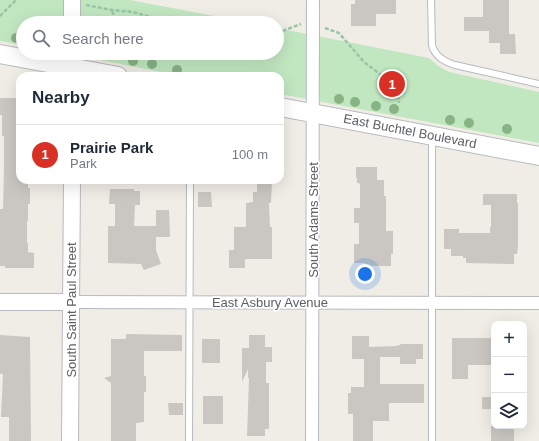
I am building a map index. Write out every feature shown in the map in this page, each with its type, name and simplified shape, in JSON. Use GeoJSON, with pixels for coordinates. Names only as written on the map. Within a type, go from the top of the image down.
{"type":"FeatureCollection","features":[{"type":"Feature","properties":{"kind":"main road"},"geometry":{"type":"LineString","coordinates":[[0,54],[16,56]]}},
{"type":"Feature","properties":{"kind":"main road"},"geometry":{"type":"LineString","coordinates":[[39,60],[72,65],[101,72]]}},
{"type":"Feature","properties":{"kind":"main road","name":"East Buchtel Boulevard"},"geometry":{"type":"LineString","coordinates":[[284,107],[539,156]]}},
{"type":"Feature","properties":{"kind":"street"},"geometry":{"type":"LineString","coordinates":[[72,0],[72,16]]}},
{"type":"Feature","properties":{"kind":"street","name":"South Adams Street"},"geometry":{"type":"LineString","coordinates":[[312,441],[313,0]]}},
{"type":"Feature","properties":{"kind":"street","name":"South Saint Paul Street"},"geometry":{"type":"LineString","coordinates":[[70,441],[72,184]]}},
{"type":"Feature","properties":{"kind":"street","name":"East Asbury Avenue"},"geometry":{"type":"LineString","coordinates":[[0,302],[539,303]]}},
{"type":"Feature","properties":{"kind":"lane"},"geometry":{"type":"LineString","coordinates":[[431,0],[432,45],[433,49],[443,60],[455,65],[539,84]]}},
{"type":"Feature","properties":{"kind":"lane"},"geometry":{"type":"LineString","coordinates":[[432,136],[432,441]]}},
{"type":"Feature","properties":{"kind":"lane"},"geometry":{"type":"LineString","coordinates":[[190,184],[190,441]]}},
{"type":"Feature","properties":{"kind":"path"},"geometry":{"type":"LineString","coordinates":[[0,16],[16,0]]}},
{"type":"Feature","properties":{"kind":"path"},"geometry":{"type":"LineString","coordinates":[[72,0],[112,10],[133,12],[147,16]]}},
{"type":"Feature","properties":{"kind":"path"},"geometry":{"type":"LineString","coordinates":[[112,10],[115,16]]}},
{"type":"Feature","properties":{"kind":"path"},"geometry":{"type":"LineString","coordinates":[[284,30],[302,23],[313,24],[339,34],[364,62],[395,87],[400,98],[399,103]]}},
{"type":"Feature","properties":{"kind":"green space"},"geometry":{"type":"Polygon","coordinates":[[[0,0],[130,0],[214,16],[16,16],[16,44],[0,41],[0,0]]]}},
{"type":"Feature","properties":{"kind":"green space"},"geometry":{"type":"Polygon","coordinates":[[[284,29],[429,58],[438,66],[449,72],[539,92],[539,143],[284,95],[284,72],[161,72],[100,60],[284,60],[284,29]]]}},
{"type":"Feature","properties":{"kind":"building"},"geometry":{"type":"Polygon","coordinates":[[[355,0],[396,0],[396,14],[376,14],[376,26],[351,26],[351,4],[355,4],[355,0]]]}},
{"type":"Feature","properties":{"kind":"building"},"geometry":{"type":"Polygon","coordinates":[[[483,0],[509,0],[509,34],[515,34],[516,54],[500,54],[500,43],[489,43],[489,31],[464,31],[464,17],[483,17],[483,0]]]}},
{"type":"Feature","properties":{"kind":"building"},"geometry":{"type":"Polygon","coordinates":[[[0,98],[16,98],[16,184],[28,184],[28,188],[30,188],[27,243],[28,252],[34,253],[34,268],[5,268],[5,266],[0,266],[0,209],[3,209],[4,136],[2,136],[2,115],[0,115],[0,98]]]}},
{"type":"Feature","properties":{"kind":"building"},"geometry":{"type":"Polygon","coordinates":[[[356,167],[377,167],[377,180],[384,180],[384,196],[386,196],[386,231],[393,231],[393,254],[391,254],[391,266],[365,266],[365,263],[354,263],[354,244],[359,244],[359,223],[354,223],[354,208],[360,208],[360,185],[357,183],[356,167]]]}},
{"type":"Feature","properties":{"kind":"building"},"geometry":{"type":"Polygon","coordinates":[[[257,184],[272,184],[271,203],[269,203],[270,227],[272,227],[272,259],[245,259],[245,268],[229,268],[229,250],[234,250],[234,227],[246,227],[246,203],[253,202],[253,192],[257,192],[257,184]]]}},
{"type":"Feature","properties":{"kind":"building"},"geometry":{"type":"Polygon","coordinates":[[[110,189],[134,189],[134,191],[140,191],[140,205],[135,205],[134,226],[156,226],[156,210],[169,210],[170,237],[156,237],[156,250],[161,264],[144,270],[141,264],[108,263],[108,226],[115,226],[115,204],[109,204],[110,189]]]}},
{"type":"Feature","properties":{"kind":"building"},"geometry":{"type":"Polygon","coordinates":[[[198,192],[211,192],[212,207],[198,207],[198,192]]]}},
{"type":"Feature","properties":{"kind":"building"},"geometry":{"type":"Polygon","coordinates":[[[483,194],[517,194],[518,245],[517,254],[514,254],[514,264],[466,263],[466,258],[463,258],[463,256],[451,256],[451,249],[444,249],[444,229],[459,229],[459,233],[490,233],[491,205],[483,205],[483,194]]]}},
{"type":"Feature","properties":{"kind":"building"},"geometry":{"type":"Polygon","coordinates":[[[126,334],[182,335],[182,351],[144,351],[144,376],[146,376],[146,392],[144,392],[144,422],[136,423],[136,441],[111,441],[111,383],[104,378],[111,376],[111,339],[126,339],[126,334]]]}},
{"type":"Feature","properties":{"kind":"building"},"geometry":{"type":"Polygon","coordinates":[[[0,335],[30,337],[31,441],[9,441],[9,417],[1,417],[3,374],[0,374],[0,335]]]}},
{"type":"Feature","properties":{"kind":"building"},"geometry":{"type":"Polygon","coordinates":[[[249,335],[265,335],[265,347],[272,347],[272,362],[266,362],[266,383],[269,383],[269,429],[265,429],[265,436],[247,436],[249,378],[248,369],[242,382],[242,348],[249,348],[249,335]]]}},
{"type":"Feature","properties":{"kind":"building"},"geometry":{"type":"Polygon","coordinates":[[[352,336],[369,336],[369,347],[396,346],[401,344],[423,344],[423,359],[416,359],[416,364],[400,364],[400,357],[380,357],[380,384],[424,384],[424,403],[389,403],[389,421],[373,421],[373,441],[353,441],[353,414],[348,414],[348,393],[351,393],[351,387],[364,387],[364,359],[352,359],[352,336]]]}},
{"type":"Feature","properties":{"kind":"building"},"geometry":{"type":"Polygon","coordinates":[[[452,338],[491,338],[491,365],[468,365],[468,379],[452,379],[452,338]]]}},
{"type":"Feature","properties":{"kind":"building"},"geometry":{"type":"Polygon","coordinates":[[[202,339],[220,339],[220,363],[202,363],[202,339]]]}},
{"type":"Feature","properties":{"kind":"building"},"geometry":{"type":"Polygon","coordinates":[[[203,396],[223,396],[223,424],[203,424],[203,396]]]}},
{"type":"Feature","properties":{"kind":"building"},"geometry":{"type":"Polygon","coordinates":[[[482,397],[491,397],[491,409],[482,409],[482,397]]]}},
{"type":"Feature","properties":{"kind":"building"},"geometry":{"type":"Polygon","coordinates":[[[168,403],[183,403],[183,415],[169,415],[168,403]]]}},
{"type":"Feature","properties":{"kind":"building"},"geometry":{"type":"Polygon","coordinates":[[[491,429],[514,429],[514,441],[491,441],[491,429]]]}},
{"type":"Feature","properties":{"kind":"place","name":"Prairie Park"},"geometry":{"type":"Point","coordinates":[392,84]}}]}
